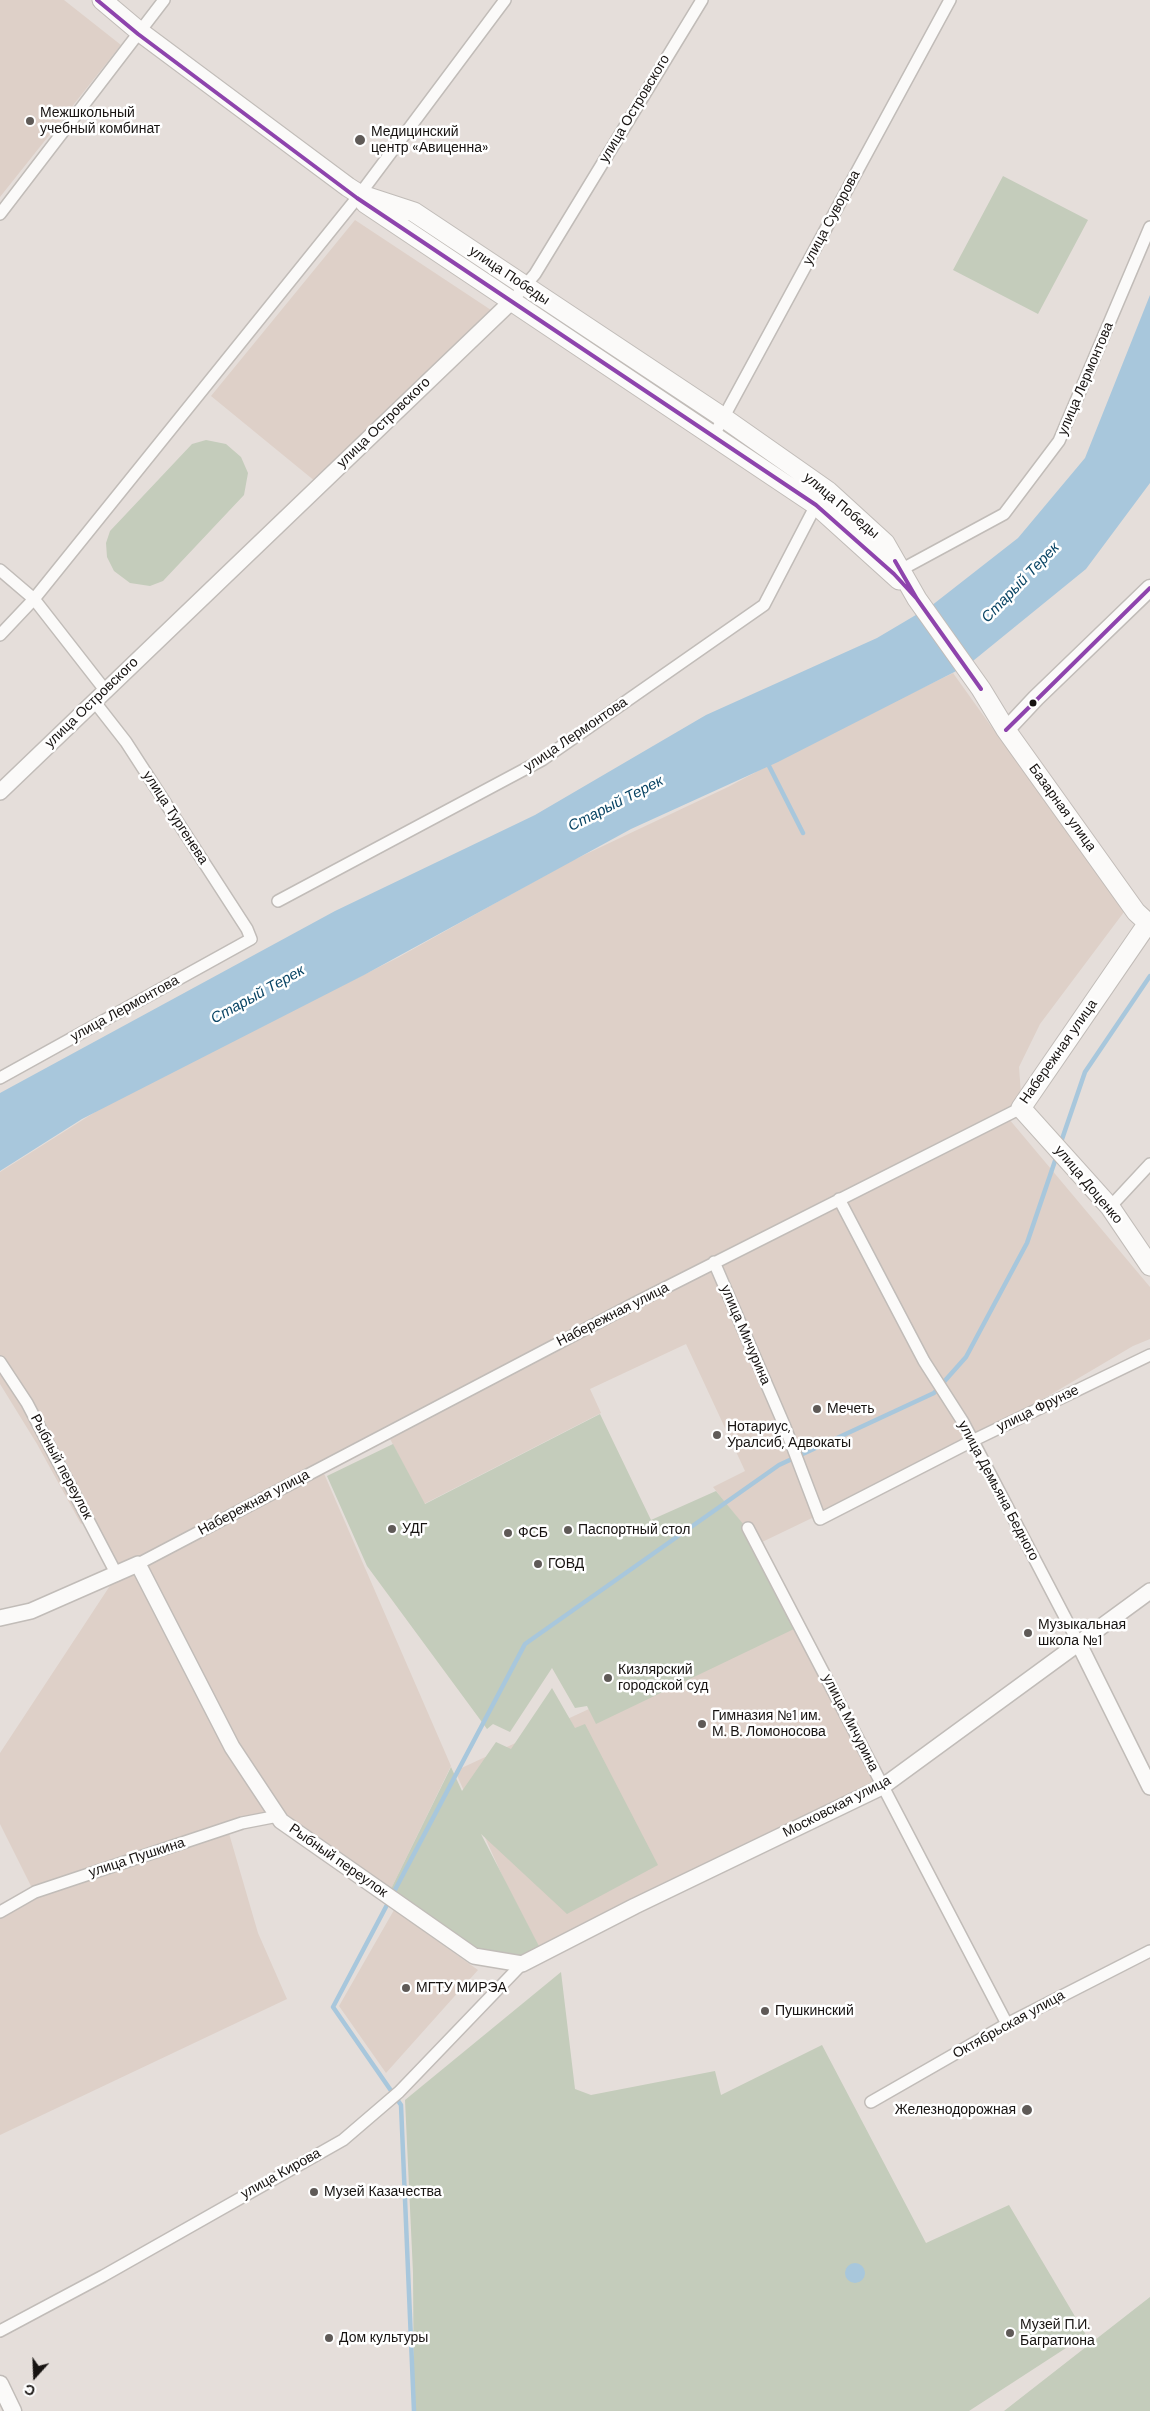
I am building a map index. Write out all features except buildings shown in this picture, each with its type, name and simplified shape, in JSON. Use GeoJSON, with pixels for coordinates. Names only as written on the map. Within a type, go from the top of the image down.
{"type":"FeatureCollection","features":[{"type":"Feature","properties":{"kind":"main road","name":"улица Победы"},"geometry":{"type":"LineString","coordinates":[[96,0],[358,196],[816,504],[897,572],[981,689]]}},
{"type":"Feature","properties":{"kind":"main road","name":"улица Победы"},"geometry":{"type":"LineString","coordinates":[[102,0],[139,33]]}},
{"type":"Feature","properties":{"kind":"main road","name":"улица Победы"},"geometry":{"type":"LineString","coordinates":[[358,196],[414,212],[724,418],[828,491],[885,543],[897,572]]}},
{"type":"Feature","properties":{"kind":"main road"},"geometry":{"type":"LineString","coordinates":[[1006,730],[1036,698],[1150,588]]}},
{"type":"Feature","properties":{"kind":"main road","name":"Базарная улица"},"geometry":{"type":"LineString","coordinates":[[981,689],[1006,730],[1136,912],[1149,922]]}},
{"type":"Feature","properties":{"kind":"main road","name":"Набережная улица"},"geometry":{"type":"LineString","coordinates":[[1021,1108],[1149,922]]}},
{"type":"Feature","properties":{"kind":"main road","name":"улица Доценко"},"geometry":{"type":"LineString","coordinates":[[1021,1108],[1110,1207],[1150,1266]]}},
{"type":"Feature","properties":{"kind":"main road"},"geometry":{"type":"LineString","coordinates":[[0,2384],[13,2411]]}},
{"type":"Feature","properties":{"kind":"street"},"geometry":{"type":"LineString","coordinates":[[0,214],[164,0]]}},
{"type":"Feature","properties":{"kind":"street"},"geometry":{"type":"LineString","coordinates":[[0,634],[34,599],[358,196],[506,0]]}},
{"type":"Feature","properties":{"kind":"street","name":"улица Островского"},"geometry":{"type":"LineString","coordinates":[[0,792],[525,287],[702,0]]}},
{"type":"Feature","properties":{"kind":"street","name":"улица Суворова"},"geometry":{"type":"LineString","coordinates":[[714,435],[950,0]]}},
{"type":"Feature","properties":{"kind":"street","name":"улица Лермонтова"},"geometry":{"type":"LineString","coordinates":[[897,572],[1004,514],[1059,441],[1150,227]]}},
{"type":"Feature","properties":{"kind":"street","name":"улица Лермонтова"},"geometry":{"type":"LineString","coordinates":[[278,901],[542,760],[764,605],[816,504]]}},
{"type":"Feature","properties":{"kind":"street"},"geometry":{"type":"LineString","coordinates":[[0,570],[34,599],[105,690]]}},
{"type":"Feature","properties":{"kind":"street","name":"улица Тургенева"},"geometry":{"type":"LineString","coordinates":[[94,701],[126,742],[247,929],[251,939]]}},
{"type":"Feature","properties":{"kind":"street","name":"улица Лермонтова"},"geometry":{"type":"LineString","coordinates":[[0,1078],[251,939]]}},
{"type":"Feature","properties":{"kind":"street","name":"Набережная улица"},"geometry":{"type":"LineString","coordinates":[[0,1618],[31,1611],[117,1575],[714,1262],[1021,1108]]}},
{"type":"Feature","properties":{"kind":"street"},"geometry":{"type":"LineString","coordinates":[[1110,1207],[1150,1164]]}},
{"type":"Feature","properties":{"kind":"street","name":"улица Демьяна Бедного"},"geometry":{"type":"LineString","coordinates":[[839,1200],[924,1360],[972,1441],[1079,1644],[1150,1787]]}},
{"type":"Feature","properties":{"kind":"street","name":"улица Мичурина"},"geometry":{"type":"LineString","coordinates":[[714,1262],[785,1427],[820,1518]]}},
{"type":"Feature","properties":{"kind":"street","name":"улица Фрунзе"},"geometry":{"type":"LineString","coordinates":[[820,1518],[972,1441],[1150,1355]]}},
{"type":"Feature","properties":{"kind":"street","name":"Рыбный переулок"},"geometry":{"type":"LineString","coordinates":[[0,1362],[27,1403],[117,1575]]}},
{"type":"Feature","properties":{"kind":"street","name":"улица Мичурина"},"geometry":{"type":"LineString","coordinates":[[748,1528],[1007,2024]]}},
{"type":"Feature","properties":{"kind":"street","name":"Рыбный переулок"},"geometry":{"type":"LineString","coordinates":[[138,1564],[232,1747],[281,1821],[474,1956],[522,1964]]}},
{"type":"Feature","properties":{"kind":"street","name":"Московская улица"},"geometry":{"type":"LineString","coordinates":[[522,1964],[635,1906],[882,1787],[1150,1591]]}},
{"type":"Feature","properties":{"kind":"street","name":"улица Пушкина"},"geometry":{"type":"LineString","coordinates":[[0,1912],[34,1892],[242,1824],[278,1816]]}},
{"type":"Feature","properties":{"kind":"street","name":"Октябрьская улица"},"geometry":{"type":"LineString","coordinates":[[871,2102],[1007,2024],[1150,1951]]}},
{"type":"Feature","properties":{"kind":"street","name":"улица Кирова"},"geometry":{"type":"LineString","coordinates":[[0,2331],[103,2276],[343,2140],[399,2092],[522,1964]]}},
{"type":"Feature","properties":{"kind":"shaded area","name":"Межшкольный учебный комбинат"},"geometry":{"type":"Polygon","coordinates":[[[0,0],[64,0],[121,45],[0,197],[0,0]]]}},
{"type":"Feature","properties":{"kind":"shaded area"},"geometry":{"type":"Polygon","coordinates":[[[355,220],[494,312],[316,482],[211,396],[355,220]]]}},
{"type":"Feature","properties":{"kind":"shaded area"},"geometry":{"type":"Polygon","coordinates":[[[953,673],[1124,912],[1040,1024],[1019,1067],[1022,1108],[1009,1119],[1150,1287],[1150,1339],[1133,1346],[972,1441],[758,1544],[713,1487],[745,1471],[686,1344],[590,1389],[601,1413],[424,1504],[387,1433],[322,1469],[451,1766],[388,1895],[281,1821],[228,1830],[258,1933],[287,1999],[0,2135],[0,1912],[34,1892],[0,1824],[0,1753],[117,1575],[85,1522],[81,1524],[37,1444],[0,1384],[0,1172],[119,1097],[399,957],[567,863],[728,787],[825,735],[953,673]]]}},
{"type":"Feature","properties":{"kind":"shaded area","name":"Гимназия №1 им. М. В. Ломоносова"},"geometry":{"type":"Polygon","coordinates":[[[760,1562],[878,1781],[540,1949],[506,1884],[455,1771],[656,1678],[760,1562]]]}},
{"type":"Feature","properties":{"kind":"shaded area","name":"МГТУ МИРЭА"},"geometry":{"type":"Polygon","coordinates":[[[394,1910],[478,1970],[386,2073],[339,2006],[394,1910]]]}},
{"type":"Feature","properties":{"kind":"green space"},"geometry":{"type":"Polygon","coordinates":[[[1003,176],[1088,220],[1038,314],[953,270],[1003,176]]]}},
{"type":"Feature","properties":{"kind":"green space"},"geometry":{"type":"Polygon","coordinates":[[[525,293],[718,421],[713,430],[519,300],[525,293]]]}},
{"type":"Feature","properties":{"kind":"green space"},"geometry":{"type":"Polygon","coordinates":[[[206,440],[226,444],[241,457],[248,473],[244,495],[163,581],[150,586],[130,583],[114,571],[107,557],[106,543],[110,531],[192,444],[206,440]]]}},
{"type":"Feature","properties":{"kind":"green space"},"geometry":{"type":"Polygon","coordinates":[[[600,1414],[651,1520],[716,1491],[753,1536],[794,1629],[596,1724],[587,1706],[575,1708],[552,1668],[510,1732],[493,1724],[487,1729],[367,1566],[327,1476],[393,1444],[425,1504],[600,1414]]]}},
{"type":"Feature","properties":{"kind":"green space"},"geometry":{"type":"Polygon","coordinates":[[[552,1688],[575,1728],[585,1724],[658,1865],[567,1914],[481,1834],[541,1950],[520,1961],[476,1954],[388,1895],[451,1767],[462,1791],[496,1742],[511,1749],[552,1688]]]}},
{"type":"Feature","properties":{"kind":"green space"},"geometry":{"type":"Polygon","coordinates":[[[561,1972],[575,2089],[591,2095],[715,2071],[721,2095],[822,2045],[926,2243],[1009,2205],[1086,2335],[969,2411],[414,2411],[413,2273],[405,2100],[561,1972]]]}},
{"type":"Feature","properties":{"kind":"green space"},"geometry":{"type":"Polygon","coordinates":[[[1150,2297],[1150,2411],[1004,2411],[1150,2297]]]}},
{"type":"Feature","properties":{"kind":"water","name":"Старый Терек"},"geometry":{"type":"Polygon","coordinates":[[[1150,295],[1150,483],[1086,569],[968,665],[778,762],[631,829],[364,975],[82,1119],[0,1171],[0,1093],[335,911],[535,815],[706,715],[877,638],[931,606],[1018,538],[1085,458],[1150,295]]]}},
{"type":"Feature","properties":{"kind":"water"},"geometry":{"type":"Polygon","coordinates":[[[851,2263],[859,2263],[865,2269],[865,2277],[859,2283],[851,2283],[845,2277],[845,2269],[851,2263]]]}},
{"type":"Feature","properties":{"kind":"waterway"},"geometry":{"type":"LineString","coordinates":[[769,766],[803,833]]}},
{"type":"Feature","properties":{"kind":"waterway"},"geometry":{"type":"LineString","coordinates":[[1060,1145],[1085,1072],[1150,976]]}},
{"type":"Feature","properties":{"kind":"waterway"},"geometry":{"type":"LineString","coordinates":[[414,2411],[401,2105],[333,2007],[525,1644],[779,1465],[934,1393],[966,1357],[1027,1243],[1057,1155]]}},
{"type":"Feature","properties":{"kind":"transit line"},"geometry":{"type":"LineString","coordinates":[[97,0],[138,34],[357,198],[816,505],[894,574],[917,599]]}},
{"type":"Feature","properties":{"kind":"transit line"},"geometry":{"type":"LineString","coordinates":[[895,561],[917,599],[981,689]]}},
{"type":"Feature","properties":{"kind":"transit line"},"geometry":{"type":"LineString","coordinates":[[1006,730],[1150,588]]}},
{"type":"Feature","properties":{"kind":"place","name":"Межшкольный учебный комбинат"},"geometry":{"type":"Point","coordinates":[30,121]}},
{"type":"Feature","properties":{"kind":"place","name":"Медицинский центр «Авиценна»"},"geometry":{"type":"Point","coordinates":[360,140]}},
{"type":"Feature","properties":{"kind":"place","name":"Мечеть"},"geometry":{"type":"Point","coordinates":[817,1409]}},
{"type":"Feature","properties":{"kind":"place","name":"Нотариус, Уралсиб, Адвокаты"},"geometry":{"type":"Point","coordinates":[717,1435]}},
{"type":"Feature","properties":{"kind":"place","name":"УДГ"},"geometry":{"type":"Point","coordinates":[392,1529]}},
{"type":"Feature","properties":{"kind":"place","name":"Паспортный стол"},"geometry":{"type":"Point","coordinates":[568,1530]}},
{"type":"Feature","properties":{"kind":"place","name":"ФСБ"},"geometry":{"type":"Point","coordinates":[508,1533]}},
{"type":"Feature","properties":{"kind":"place","name":"ГОВД"},"geometry":{"type":"Point","coordinates":[538,1564]}},
{"type":"Feature","properties":{"kind":"place","name":"Музыкальная школа №1"},"geometry":{"type":"Point","coordinates":[1028,1633]}},
{"type":"Feature","properties":{"kind":"place","name":"Кизлярский городской суд"},"geometry":{"type":"Point","coordinates":[608,1678]}},
{"type":"Feature","properties":{"kind":"place","name":"Гимназия №1 им. М. В. Ломоносова"},"geometry":{"type":"Point","coordinates":[702,1724]}},
{"type":"Feature","properties":{"kind":"place","name":"МГТУ МИРЭА"},"geometry":{"type":"Point","coordinates":[406,1988]}},
{"type":"Feature","properties":{"kind":"place","name":"Пушкинский"},"geometry":{"type":"Point","coordinates":[765,2011]}},
{"type":"Feature","properties":{"kind":"place","name":"Железнодорожная"},"geometry":{"type":"Point","coordinates":[1027,2110]}},
{"type":"Feature","properties":{"kind":"place","name":"Музей Казачества"},"geometry":{"type":"Point","coordinates":[314,2192]}},
{"type":"Feature","properties":{"kind":"place","name":"Музей П.И. Багратиона"},"geometry":{"type":"Point","coordinates":[1010,2333]}},
{"type":"Feature","properties":{"kind":"place","name":"Дом культуры"},"geometry":{"type":"Point","coordinates":[329,2338]}}]}
